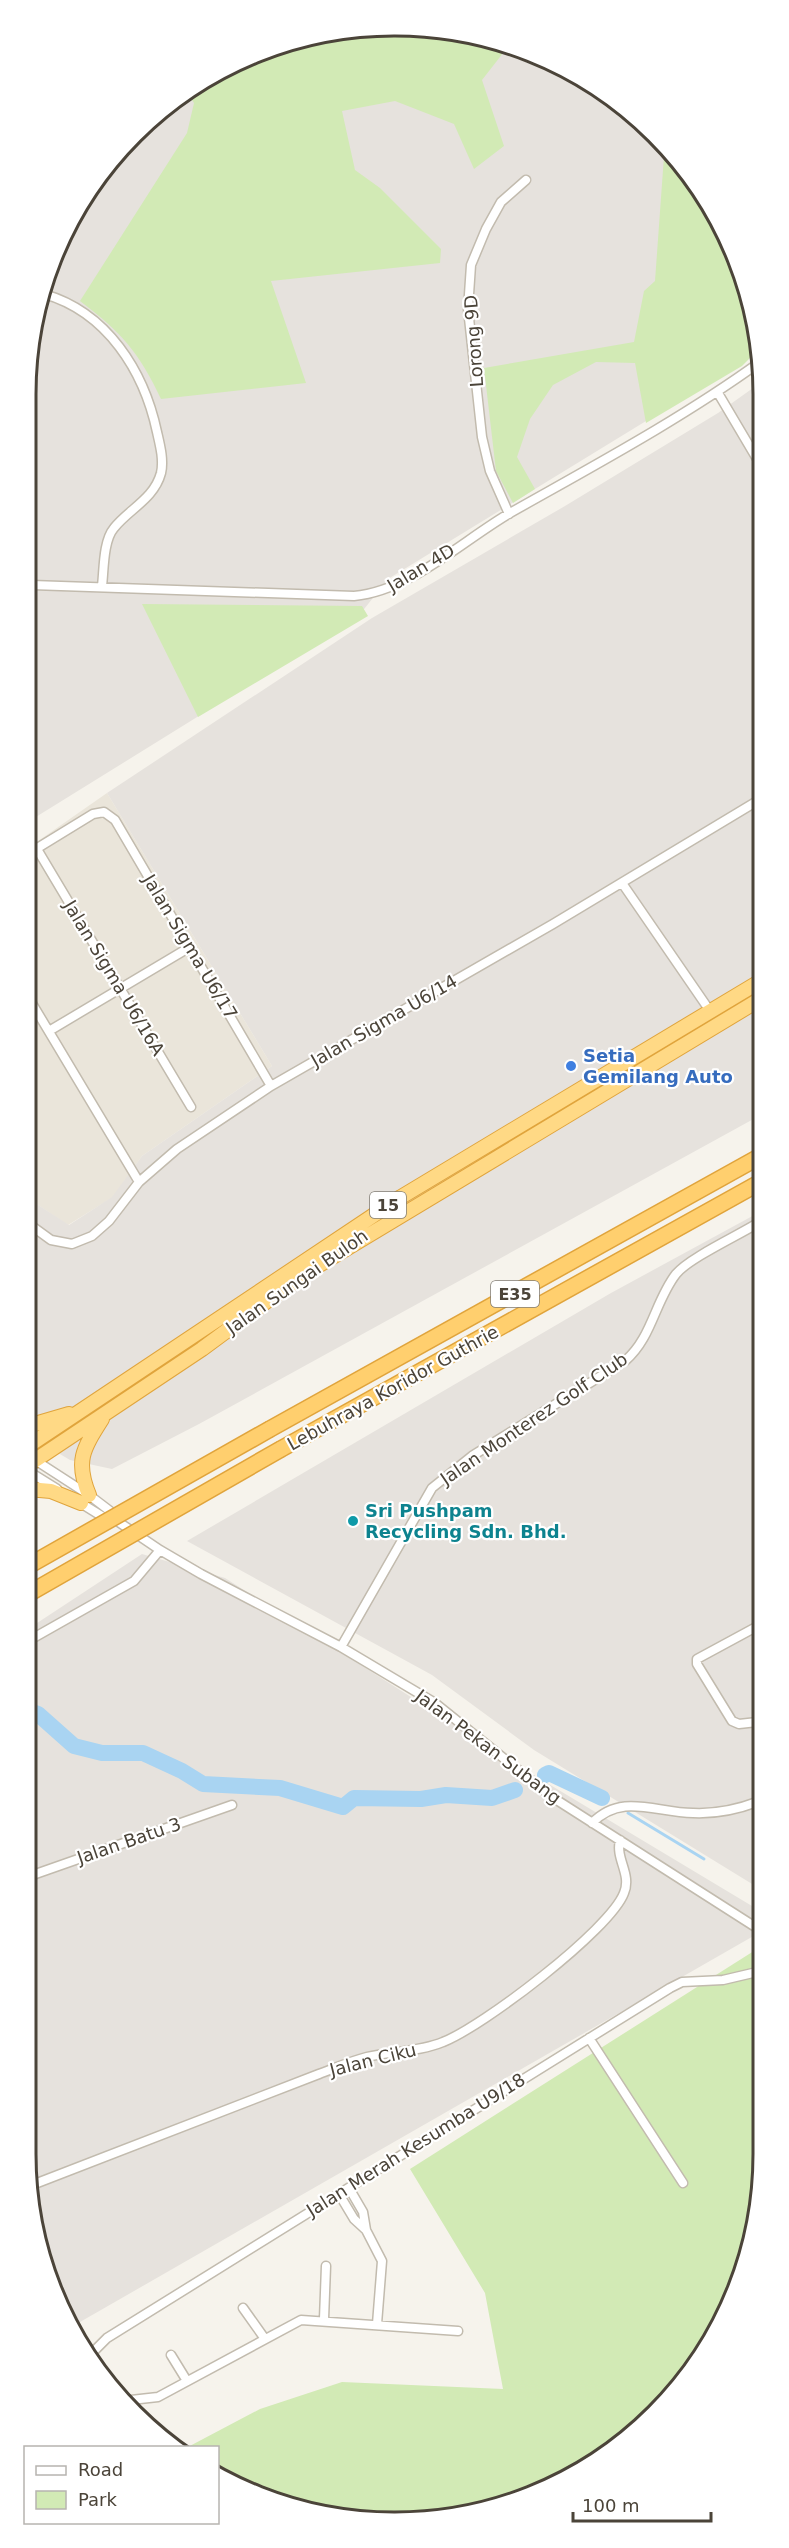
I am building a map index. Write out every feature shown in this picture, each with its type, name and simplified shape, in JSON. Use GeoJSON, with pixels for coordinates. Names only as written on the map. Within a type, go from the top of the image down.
{"type":"FeatureCollection","features":[{"type":"Feature","properties":{"kind":"highway","name":"Jalan Sungai Buloh"},"geometry":{"type":"LineString","coordinates":[[36,1440],[401,1197],[753,986]]}},
{"type":"Feature","properties":{"kind":"highway","name":"Jalan Sungai Buloh"},"geometry":{"type":"LineString","coordinates":[[36,1461],[202,1349],[311,1270],[753,1004]]}},
{"type":"Feature","properties":{"kind":"highway","name":"Lebuhraya Koridor Guthrie"},"geometry":{"type":"LineString","coordinates":[[36,1562],[753,1160]]}},
{"type":"Feature","properties":{"kind":"highway","name":"Lebuhraya Koridor Guthrie"},"geometry":{"type":"LineString","coordinates":[[36,1589],[281,1449],[753,1186]]}},
{"type":"Feature","properties":{"kind":"highway"},"geometry":{"type":"LineString","coordinates":[[36,1424],[75,1413]]}},
{"type":"Feature","properties":{"kind":"highway"},"geometry":{"type":"LineString","coordinates":[[36,1490],[85,1499],[82,1455],[105,1415]]}},
{"type":"Feature","properties":{"kind":"street","name":"Lorong 9D"},"geometry":{"type":"LineString","coordinates":[[509,514],[490,471],[482,437],[468,309],[471,265],[486,229],[501,202],[526,180]]}},
{"type":"Feature","properties":{"kind":"street"},"geometry":{"type":"LineString","coordinates":[[50,296],[65,300],[77,307],[122,348],[138,372],[147,395],[162,452],[161,472],[155,486],[113,529],[102,586]]}},
{"type":"Feature","properties":{"kind":"street","name":"Jalan 4D"},"geometry":{"type":"LineString","coordinates":[[36,585],[354,596],[374,594],[397,585],[509,514],[718,393],[752,368]]}},
{"type":"Feature","properties":{"kind":"street"},"geometry":{"type":"LineString","coordinates":[[718,393],[753,452]]}},
{"type":"Feature","properties":{"kind":"street","name":"Jalan Sigma U6/14"},"geometry":{"type":"LineString","coordinates":[[36,1229],[51,1240],[72,1244],[92,1236],[109,1221],[139,1182],[177,1149],[271,1086],[622,883],[753,804]]}},
{"type":"Feature","properties":{"kind":"street","name":"Jalan Sigma U6/17"},"geometry":{"type":"LineString","coordinates":[[36,850],[93,814],[104,812],[115,820],[271,1086]]}},
{"type":"Feature","properties":{"kind":"street","name":"Jalan Sigma U6/16A"},"geometry":{"type":"LineString","coordinates":[[36,854],[190,1107]]}},
{"type":"Feature","properties":{"kind":"street"},"geometry":{"type":"LineString","coordinates":[[622,883],[710,1011]]}},
{"type":"Feature","properties":{"kind":"street"},"geometry":{"type":"LineString","coordinates":[[49,1031],[190,947]]}},
{"type":"Feature","properties":{"kind":"street"},"geometry":{"type":"LineString","coordinates":[[36,1010],[139,1182]]}},
{"type":"Feature","properties":{"kind":"street","name":"Jalan Monterez Golf Club"},"geometry":{"type":"LineString","coordinates":[[341,1647],[432,1488],[472,1456],[625,1361],[641,1345],[670,1283],[681,1269],[753,1226]]}},
{"type":"Feature","properties":{"kind":"street"},"geometry":{"type":"LineString","coordinates":[[36,1469],[85,1499]]}},
{"type":"Feature","properties":{"kind":"street"},"geometry":{"type":"LineString","coordinates":[[36,1469],[85,1499]]}},
{"type":"Feature","properties":{"kind":"street","name":"Jalan Pekan Subang"},"geometry":{"type":"LineString","coordinates":[[85,1499],[103,1519],[120,1523],[160,1550],[341,1647],[435,1703],[518,1773],[753,1925]]}},
{"type":"Feature","properties":{"kind":"street"},"geometry":{"type":"LineString","coordinates":[[36,1636],[134,1581],[160,1550]]}},
{"type":"Feature","properties":{"kind":"street"},"geometry":{"type":"LineString","coordinates":[[753,1629],[697,1659],[696,1664],[732,1721],[739,1724],[753,1722]]}},
{"type":"Feature","properties":{"kind":"street"},"geometry":{"type":"LineString","coordinates":[[592,1823],[605,1811],[622,1805],[692,1814],[719,1812],[753,1803]]}},
{"type":"Feature","properties":{"kind":"street","name":"Jalan Batu 3"},"geometry":{"type":"LineString","coordinates":[[36,1874],[232,1805]]}},
{"type":"Feature","properties":{"kind":"street","name":"Jalan Ciku"},"geometry":{"type":"LineString","coordinates":[[38,2183],[319,2074],[367,2057],[442,2042],[470,2028],[515,1997],[610,1916],[624,1894],[627,1881],[618,1854],[620,1840]]}},
{"type":"Feature","properties":{"kind":"street","name":"Jalan Merah Kesumba U9/18"},"geometry":{"type":"LineString","coordinates":[[94,2350],[107,2338],[676,1985],[723,1980],[753,1973]]}},
{"type":"Feature","properties":{"kind":"street"},"geometry":{"type":"LineString","coordinates":[[589,2038],[683,2183]]}},
{"type":"Feature","properties":{"kind":"street"},"geometry":{"type":"LineString","coordinates":[[349,2188],[363,2212],[366,2230],[381,2261],[377,2324]]}},
{"type":"Feature","properties":{"kind":"street"},"geometry":{"type":"LineString","coordinates":[[339,2194],[354,2219],[366,2230]]}},
{"type":"Feature","properties":{"kind":"street"},"geometry":{"type":"LineString","coordinates":[[324,2319],[326,2266]]}},
{"type":"Feature","properties":{"kind":"street"},"geometry":{"type":"LineString","coordinates":[[243,2308],[265,2339]]}},
{"type":"Feature","properties":{"kind":"street"},"geometry":{"type":"LineString","coordinates":[[134,2400],[158,2397],[301,2320],[324,2319],[458,2331]]}},
{"type":"Feature","properties":{"kind":"street"},"geometry":{"type":"LineString","coordinates":[[171,2355],[187,2381]]}},
{"type":"Feature","properties":{"kind":"shaded area"},"geometry":{"type":"Polygon","coordinates":[[[394,36],[441,39],[510,55],[574,84],[613,110],[664,158],[693,195],[727,260],[731,369],[388,579],[357,618],[36,817],[37,371],[48,302],[63,257],[73,236],[96,195],[125,158],[176,110],[215,84],[257,63],[325,43],[394,36]]]}},
{"type":"Feature","properties":{"kind":"shaded area"},"geometry":{"type":"Polygon","coordinates":[[[753,388],[753,1119],[199,1424],[112,1469],[70,1460],[36,1440],[36,1204],[69,1225],[112,1197],[142,1156],[272,1066],[107,793],[372,618],[565,506],[718,413],[753,388]]]}},
{"type":"Feature","properties":{"kind":"shaded area"},"geometry":{"type":"Polygon","coordinates":[[[107,793],[272,1066],[142,1156],[113,1197],[68,1225],[36,1204],[36,843],[107,793]]]}},
{"type":"Feature","properties":{"kind":"shaded area"},"geometry":{"type":"Polygon","coordinates":[[[753,1216],[753,1885],[534,1750],[432,1675],[187,1541],[611,1293],[753,1216]]]}},
{"type":"Feature","properties":{"kind":"shaded area"},"geometry":{"type":"Polygon","coordinates":[[[142,1554],[225,1578],[517,1765],[753,1907],[753,1936],[79,2323],[63,2291],[48,2246],[37,2177],[36,1624],[142,1554]]]}},
{"type":"Feature","properties":{"kind":"green space"},"geometry":{"type":"Polygon","coordinates":[[[394,36],[441,39],[503,53],[482,80],[504,146],[474,169],[454,124],[395,101],[342,111],[355,170],[380,188],[441,249],[440,263],[271,281],[306,383],[161,399],[145,368],[128,344],[80,301],[187,133],[194,103],[191,99],[195,96],[257,63],[302,48],[348,39],[394,36]]]}},
{"type":"Feature","properties":{"kind":"green space"},"geometry":{"type":"Polygon","coordinates":[[[664,158],[693,195],[726,257],[741,302],[751,357],[742,366],[646,423],[635,363],[596,362],[553,385],[530,419],[517,457],[535,489],[513,503],[496,471],[484,368],[634,342],[644,291],[655,281],[664,158]]]}},
{"type":"Feature","properties":{"kind":"green space"},"geometry":{"type":"Polygon","coordinates":[[[142,604],[362,606],[368,616],[198,717],[142,604]]]}},
{"type":"Feature","properties":{"kind":"green space"},"geometry":{"type":"Polygon","coordinates":[[[753,1952],[753,2154],[750,2200],[741,2246],[726,2291],[693,2353],[664,2390],[631,2423],[594,2452],[532,2485],[487,2500],[418,2511],[348,2509],[302,2500],[257,2485],[219,2466],[219,2446],[190,2446],[260,2409],[342,2382],[503,2389],[485,2293],[410,2169],[753,1952]]]}},
{"type":"Feature","properties":{"kind":"waterway"},"geometry":{"type":"LineString","coordinates":[[36,1713],[74,1746],[102,1753],[143,1753],[182,1771],[203,1784],[280,1788],[343,1807],[354,1798],[421,1799],[446,1795],[492,1798],[515,1790]]}},
{"type":"Feature","properties":{"kind":"waterway"},"geometry":{"type":"LineString","coordinates":[[545,1775],[549,1773],[602,1798]]}},
{"type":"Feature","properties":{"kind":"waterway"},"geometry":{"type":"LineString","coordinates":[[628,1813],[704,1859]]}},
{"type":"Feature","properties":{"kind":"place","name":"Setia Gemilang Auto"},"geometry":{"type":"Point","coordinates":[571,1066]}},
{"type":"Feature","properties":{"kind":"place","name":"Sri Pushpam Recycling Sdn. Bhd."},"geometry":{"type":"Point","coordinates":[353,1521]}}]}
